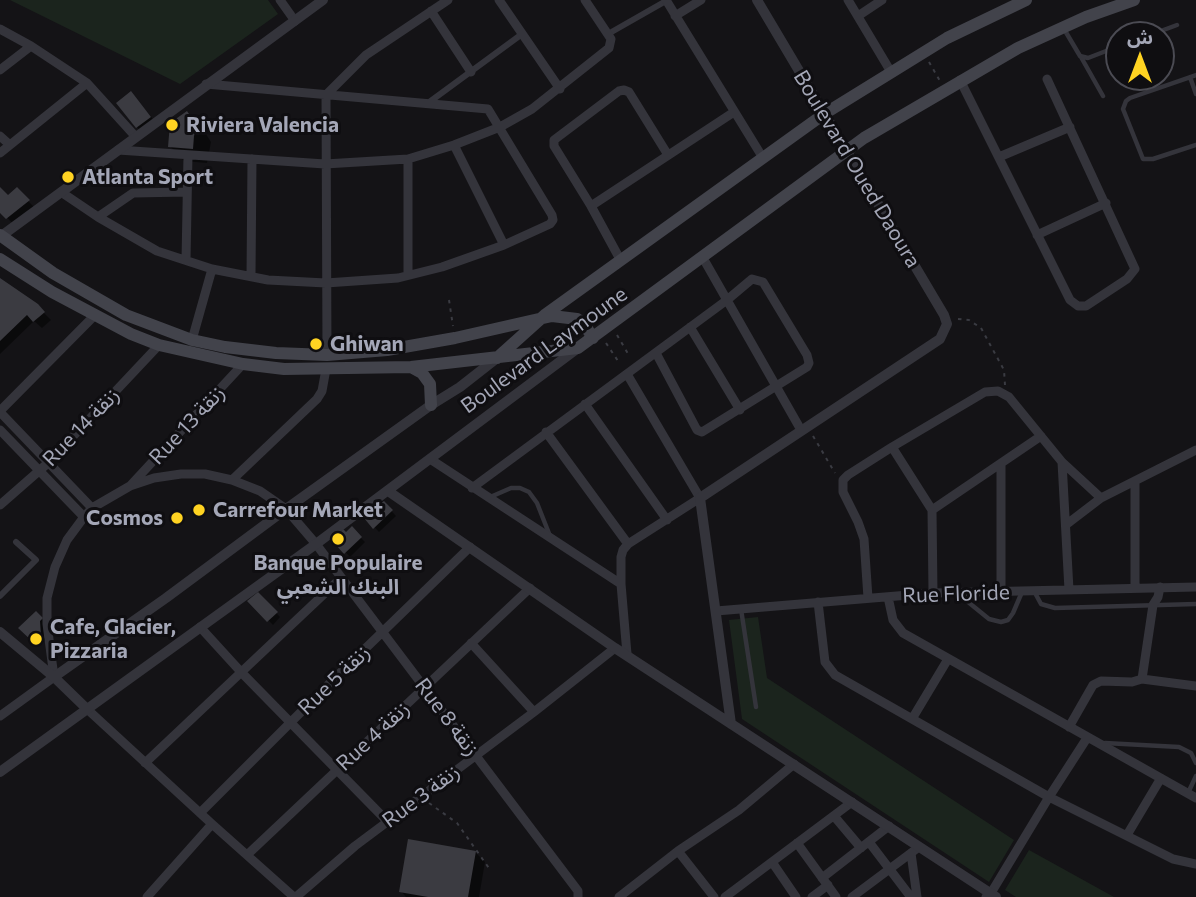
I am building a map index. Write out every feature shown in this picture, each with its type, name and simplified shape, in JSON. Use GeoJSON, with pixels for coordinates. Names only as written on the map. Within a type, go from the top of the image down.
{"type":"FeatureCollection","features":[{"type":"Feature","properties":{"kind":"main road","name":"Boulevard Laymoune"},"geometry":{"type":"LineString","coordinates":[[497,358],[541,318],[824,114],[1000,5],[1026,0]]}},
{"type":"Feature","properties":{"kind":"main road","name":"Boulevard Laymoune"},"geometry":{"type":"LineString","coordinates":[[578,348],[847,150],[960,80],[1018,48],[1063,27],[1134,0]]}},
{"type":"Feature","properties":{"kind":"main road"},"geometry":{"type":"LineString","coordinates":[[0,236],[53,273],[126,315],[192,340],[225,347],[327,355],[387,350],[552,316],[577,319],[596,335]]}},
{"type":"Feature","properties":{"kind":"main road"},"geometry":{"type":"LineString","coordinates":[[0,259],[94,316],[159,345],[243,364],[284,369],[411,367],[578,348]]}},
{"type":"Feature","properties":{"kind":"main road"},"geometry":{"type":"LineString","coordinates":[[411,367],[422,373],[430,384],[431,405]]}},
{"type":"Feature","properties":{"kind":"street"},"geometry":{"type":"LineString","coordinates":[[280,0],[295,21]]}},
{"type":"Feature","properties":{"kind":"street"},"geometry":{"type":"LineString","coordinates":[[0,236],[323,0]]}},
{"type":"Feature","properties":{"kind":"street"},"geometry":{"type":"LineString","coordinates":[[327,355],[326,95],[366,55],[448,0]]}},
{"type":"Feature","properties":{"kind":"street"},"geometry":{"type":"LineString","coordinates":[[499,0],[560,89]]}},
{"type":"Feature","properties":{"kind":"street"},"geometry":{"type":"LineString","coordinates":[[118,150],[325,164],[408,159],[454,145],[500,127],[532,109],[609,48],[611,39],[585,0]]}},
{"type":"Feature","properties":{"kind":"street"},"geometry":{"type":"LineString","coordinates":[[608,34],[666,0],[763,158]]}},
{"type":"Feature","properties":{"kind":"street"},"geometry":{"type":"LineString","coordinates":[[676,16],[701,0]]}},
{"type":"Feature","properties":{"kind":"street","name":"Boulevard Oued Daoura"},"geometry":{"type":"LineString","coordinates":[[757,0],[946,319]]}},
{"type":"Feature","properties":{"kind":"street"},"geometry":{"type":"LineString","coordinates":[[848,0],[891,72]]}},
{"type":"Feature","properties":{"kind":"street"},"geometry":{"type":"LineString","coordinates":[[858,16],[882,0]]}},
{"type":"Feature","properties":{"kind":"street"},"geometry":{"type":"LineString","coordinates":[[431,11],[471,72]]}},
{"type":"Feature","properties":{"kind":"street"},"geometry":{"type":"LineString","coordinates":[[0,29],[87,83],[135,136]]}},
{"type":"Feature","properties":{"kind":"street"},"geometry":{"type":"LineString","coordinates":[[428,103],[522,34]]}},
{"type":"Feature","properties":{"kind":"street"},"geometry":{"type":"LineString","coordinates":[[0,70],[31,46]]}},
{"type":"Feature","properties":{"kind":"street"},"geometry":{"type":"LineString","coordinates":[[960,80],[1070,300],[1079,306],[1086,306],[1127,279],[1135,269],[1048,79]]}},
{"type":"Feature","properties":{"kind":"street"},"geometry":{"type":"LineString","coordinates":[[0,153],[87,83]]}},
{"type":"Feature","properties":{"kind":"street"},"geometry":{"type":"LineString","coordinates":[[61,192],[157,251],[212,269],[268,280],[326,283],[408,275],[442,267],[504,245],[550,224],[553,220],[488,109],[206,84]]}},
{"type":"Feature","properties":{"kind":"street"},"geometry":{"type":"LineString","coordinates":[[621,261],[554,146],[554,140],[619,90],[629,92],[668,155]]}},
{"type":"Feature","properties":{"kind":"street"},"geometry":{"type":"LineString","coordinates":[[591,206],[734,112]]}},
{"type":"Feature","properties":{"kind":"street"},"geometry":{"type":"LineString","coordinates":[[999,157],[1070,127]]}},
{"type":"Feature","properties":{"kind":"street"},"geometry":{"type":"LineString","coordinates":[[0,136],[10,145]]}},
{"type":"Feature","properties":{"kind":"street"},"geometry":{"type":"LineString","coordinates":[[454,145],[504,245]]}},
{"type":"Feature","properties":{"kind":"street"},"geometry":{"type":"LineString","coordinates":[[186,260],[188,155]]}},
{"type":"Feature","properties":{"kind":"street"},"geometry":{"type":"LineString","coordinates":[[251,276],[252,159]]}},
{"type":"Feature","properties":{"kind":"street"},"geometry":{"type":"LineString","coordinates":[[408,159],[408,275]]}},
{"type":"Feature","properties":{"kind":"street"},"geometry":{"type":"LineString","coordinates":[[98,217],[133,193],[187,191]]}},
{"type":"Feature","properties":{"kind":"street"},"geometry":{"type":"LineString","coordinates":[[1037,234],[1106,203]]}},
{"type":"Feature","properties":{"kind":"street"},"geometry":{"type":"LineString","coordinates":[[703,258],[776,387],[804,428]]}},
{"type":"Feature","properties":{"kind":"street"},"geometry":{"type":"LineString","coordinates":[[192,340],[212,269]]}},
{"type":"Feature","properties":{"kind":"street"},"geometry":{"type":"LineString","coordinates":[[472,488],[752,279],[763,282],[809,359],[807,367],[706,431],[697,430],[656,353]]}},
{"type":"Feature","properties":{"kind":"street"},"geometry":{"type":"LineString","coordinates":[[92,509],[0,412],[94,316]]}},
{"type":"Feature","properties":{"kind":"street"},"geometry":{"type":"LineString","coordinates":[[627,654],[621,557],[628,544],[940,339],[946,328],[946,319]]}},
{"type":"Feature","properties":{"kind":"street"},"geometry":{"type":"LineString","coordinates":[[690,327],[740,410]]}},
{"type":"Feature","properties":{"kind":"street","name":"Rue 14 زنقة"},"geometry":{"type":"LineString","coordinates":[[0,505],[48,463],[159,345]]}},
{"type":"Feature","properties":{"kind":"street","name":"Boulevard Laymoune"},"geometry":{"type":"LineString","coordinates":[[0,772],[316,544],[578,348]]}},
{"type":"Feature","properties":{"kind":"street","name":"Boulevard Laymoune"},"geometry":{"type":"LineString","coordinates":[[54,677],[497,358]]}},
{"type":"Feature","properties":{"kind":"street","name":"Rue 13 زنقة"},"geometry":{"type":"LineString","coordinates":[[130,486],[243,364]]}},
{"type":"Feature","properties":{"kind":"street"},"geometry":{"type":"LineString","coordinates":[[232,480],[317,399],[322,391],[326,369]]}},
{"type":"Feature","properties":{"kind":"street"},"geometry":{"type":"LineString","coordinates":[[627,374],[700,498],[731,724]]}},
{"type":"Feature","properties":{"kind":"street"},"geometry":{"type":"LineString","coordinates":[[867,598],[864,539],[842,484],[848,475],[985,391],[1002,392],[1009,397],[1062,461],[1101,498]]}},
{"type":"Feature","properties":{"kind":"street"},"geometry":{"type":"LineString","coordinates":[[585,404],[667,520]]}},
{"type":"Feature","properties":{"kind":"street"},"geometry":{"type":"LineString","coordinates":[[0,430],[84,517]]}},
{"type":"Feature","properties":{"kind":"street"},"geometry":{"type":"LineString","coordinates":[[546,432],[628,544]]}},
{"type":"Feature","properties":{"kind":"street"},"geometry":{"type":"LineString","coordinates":[[932,510],[1041,436]]}},
{"type":"Feature","properties":{"kind":"street"},"geometry":{"type":"LineString","coordinates":[[892,447],[932,510],[933,593]]}},
{"type":"Feature","properties":{"kind":"street"},"geometry":{"type":"LineString","coordinates":[[1067,524],[1101,498],[1196,450]]}},
{"type":"Feature","properties":{"kind":"street"},"geometry":{"type":"LineString","coordinates":[[430,459],[621,584]]}},
{"type":"Feature","properties":{"kind":"street"},"geometry":{"type":"LineString","coordinates":[[1062,461],[1069,590]]}},
{"type":"Feature","properties":{"kind":"street"},"geometry":{"type":"LineString","coordinates":[[1001,464],[1001,591]]}},
{"type":"Feature","properties":{"kind":"street","name":"Rue 8 زنقة"},"geometry":{"type":"LineString","coordinates":[[130,486],[154,478],[205,474],[232,480],[260,491],[286,509],[316,544],[476,754],[578,894]]}},
{"type":"Feature","properties":{"kind":"street"},"geometry":{"type":"LineString","coordinates":[[1135,481],[1135,588]]}},
{"type":"Feature","properties":{"kind":"street"},"geometry":{"type":"LineString","coordinates":[[54,677],[47,624],[47,598],[55,567],[67,540],[84,517],[92,509],[130,486]]}},
{"type":"Feature","properties":{"kind":"street"},"geometry":{"type":"LineString","coordinates":[[388,491],[615,648],[889,826],[915,850],[991,896],[1087,738]]}},
{"type":"Feature","properties":{"kind":"street"},"geometry":{"type":"LineString","coordinates":[[0,596],[36,560],[16,542]]}},
{"type":"Feature","properties":{"kind":"street","name":"Rue 5 زنقة"},"geometry":{"type":"LineString","coordinates":[[200,813],[470,547]]}},
{"type":"Feature","properties":{"kind":"street"},"geometry":{"type":"LineString","coordinates":[[145,763],[341,578]]}},
{"type":"Feature","properties":{"kind":"street"},"geometry":{"type":"LineString","coordinates":[[1142,679],[1153,605],[1160,587]]}},
{"type":"Feature","properties":{"kind":"street","name":"Rue Floride"},"geometry":{"type":"LineString","coordinates":[[716,611],[933,593],[1196,587]]}},
{"type":"Feature","properties":{"kind":"street","name":"Rue 4 زنقة"},"geometry":{"type":"LineString","coordinates":[[247,855],[530,588]]}},
{"type":"Feature","properties":{"kind":"street"},"geometry":{"type":"LineString","coordinates":[[888,597],[897,626],[903,633],[1192,795]]}},
{"type":"Feature","properties":{"kind":"street"},"geometry":{"type":"LineString","coordinates":[[818,602],[824,662],[830,671],[1049,797],[1173,859],[1196,864]]}},
{"type":"Feature","properties":{"kind":"street"},"geometry":{"type":"LineString","coordinates":[[200,627],[387,821]]}},
{"type":"Feature","properties":{"kind":"street"},"geometry":{"type":"LineString","coordinates":[[0,632],[54,677],[145,763],[295,897]]}},
{"type":"Feature","properties":{"kind":"street"},"geometry":{"type":"LineString","coordinates":[[471,643],[534,712]]}},
{"type":"Feature","properties":{"kind":"street","name":"Rue 3 زنقة"},"geometry":{"type":"LineString","coordinates":[[295,897],[387,821],[615,648]]}},
{"type":"Feature","properties":{"kind":"street"},"geometry":{"type":"LineString","coordinates":[[912,719],[948,659]]}},
{"type":"Feature","properties":{"kind":"street"},"geometry":{"type":"LineString","coordinates":[[0,716],[54,677]]}},
{"type":"Feature","properties":{"kind":"street"},"geometry":{"type":"LineString","coordinates":[[1069,727],[1093,685],[1106,680],[1132,682],[1142,679],[1196,686]]}},
{"type":"Feature","properties":{"kind":"street"},"geometry":{"type":"LineString","coordinates":[[619,897],[678,851],[739,810],[794,764]]}},
{"type":"Feature","properties":{"kind":"street"},"geometry":{"type":"LineString","coordinates":[[1126,835],[1161,778]]}},
{"type":"Feature","properties":{"kind":"street"},"geometry":{"type":"LineString","coordinates":[[725,897],[852,802]]}},
{"type":"Feature","properties":{"kind":"street"},"geometry":{"type":"LineString","coordinates":[[834,816],[860,848]]}},
{"type":"Feature","properties":{"kind":"street"},"geometry":{"type":"LineString","coordinates":[[147,897],[212,824]]}},
{"type":"Feature","properties":{"kind":"street"},"geometry":{"type":"LineString","coordinates":[[812,897],[860,848],[889,826]]}},
{"type":"Feature","properties":{"kind":"street"},"geometry":{"type":"LineString","coordinates":[[869,842],[913,895]]}},
{"type":"Feature","properties":{"kind":"street"},"geometry":{"type":"LineString","coordinates":[[797,843],[836,897]]}},
{"type":"Feature","properties":{"kind":"street"},"geometry":{"type":"LineString","coordinates":[[852,897],[915,850]]}},
{"type":"Feature","properties":{"kind":"street"},"geometry":{"type":"LineString","coordinates":[[913,895],[915,850]]}},
{"type":"Feature","properties":{"kind":"street"},"geometry":{"type":"LineString","coordinates":[[678,851],[714,897]]}},
{"type":"Feature","properties":{"kind":"street"},"geometry":{"type":"LineString","coordinates":[[772,862],[796,897]]}},
{"type":"Feature","properties":{"kind":"lane"},"geometry":{"type":"LineString","coordinates":[[1063,27],[1103,96]]}},
{"type":"Feature","properties":{"kind":"lane"},"geometry":{"type":"LineString","coordinates":[[1080,56],[1088,58],[1105,51]]}},
{"type":"Feature","properties":{"kind":"lane"},"geometry":{"type":"LineString","coordinates":[[1196,94],[1193,76],[1130,98],[1123,109],[1143,159],[1153,159],[1196,145]]}},
{"type":"Feature","properties":{"kind":"lane"},"geometry":{"type":"LineString","coordinates":[[487,498],[511,488],[529,492],[537,503],[551,539]]}},
{"type":"Feature","properties":{"kind":"lane"},"geometry":{"type":"LineString","coordinates":[[956,593],[989,619],[1001,622],[1008,620],[1028,591],[1047,607],[1196,604]]}},
{"type":"Feature","properties":{"kind":"lane"},"geometry":{"type":"LineString","coordinates":[[741,608],[756,707]]}},
{"type":"Feature","properties":{"kind":"lane"},"geometry":{"type":"LineString","coordinates":[[1097,743],[1179,747],[1191,753],[1196,763]]}},
{"type":"Feature","properties":{"kind":"lane"},"geometry":{"type":"LineString","coordinates":[[1192,795],[1196,776]]}},
{"type":"Feature","properties":{"kind":"path"},"geometry":{"type":"LineString","coordinates":[[923,53],[942,83]]}},
{"type":"Feature","properties":{"kind":"path"},"geometry":{"type":"LineString","coordinates":[[449,300],[455,338]]}},
{"type":"Feature","properties":{"kind":"path"},"geometry":{"type":"LineString","coordinates":[[946,319],[969,320],[981,328],[1004,370],[1006,382],[1002,392]]}},
{"type":"Feature","properties":{"kind":"path"},"geometry":{"type":"LineString","coordinates":[[611,325],[636,367]]}},
{"type":"Feature","properties":{"kind":"path"},"geometry":{"type":"LineString","coordinates":[[596,335],[627,374]]}},
{"type":"Feature","properties":{"kind":"path"},"geometry":{"type":"LineString","coordinates":[[804,428],[842,484]]}},
{"type":"Feature","properties":{"kind":"path"},"geometry":{"type":"LineString","coordinates":[[420,796],[457,823],[491,871]]}},
{"type":"Feature","properties":{"kind":"shaded area"},"geometry":{"type":"Polygon","coordinates":[[[10,0],[268,0],[278,14],[180,84],[10,0]]]}},
{"type":"Feature","properties":{"kind":"shaded area"},"geometry":{"type":"Polygon","coordinates":[[[758,617],[767,678],[1014,840],[989,882],[742,719],[729,620],[758,617]]]}},
{"type":"Feature","properties":{"kind":"shaded area"},"geometry":{"type":"Polygon","coordinates":[[[1029,850],[1114,897],[1016,897],[1005,890],[1029,850]]]}},
{"type":"Feature","properties":{"kind":"building"},"geometry":{"type":"Polygon","coordinates":[[[131,91],[151,117],[136,128],[116,103],[131,91]]]}},
{"type":"Feature","properties":{"kind":"building"},"geometry":{"type":"Polygon","coordinates":[[[187,111],[197,126],[193,149],[168,147],[170,123],[187,111]]]}},
{"type":"Feature","properties":{"kind":"building"},"geometry":{"type":"Polygon","coordinates":[[[0,187],[8,195],[17,187],[30,200],[6,219],[0,213],[0,187]]]}},
{"type":"Feature","properties":{"kind":"building"},"geometry":{"type":"Polygon","coordinates":[[[0,278],[38,304],[45,312],[33,322],[27,315],[0,341],[0,278]]]}},
{"type":"Feature","properties":{"kind":"building"},"geometry":{"type":"Polygon","coordinates":[[[384,501],[393,510],[373,529],[364,518],[365,515],[384,501]]]}},
{"type":"Feature","properties":{"kind":"building"},"geometry":{"type":"Polygon","coordinates":[[[352,526],[362,537],[344,554],[333,538],[342,528],[346,532],[352,526]]]}},
{"type":"Feature","properties":{"kind":"building"},"geometry":{"type":"Polygon","coordinates":[[[258,592],[278,612],[267,622],[247,601],[258,592]]]}},
{"type":"Feature","properties":{"kind":"building"},"geometry":{"type":"Polygon","coordinates":[[[36,611],[43,618],[40,621],[41,636],[33,642],[18,628],[36,611]]]}},
{"type":"Feature","properties":{"kind":"building"},"geometry":{"type":"Polygon","coordinates":[[[408,839],[476,851],[468,897],[428,897],[399,892],[408,839]]]}},
{"type":"Feature","properties":{"kind":"place","name":"Riviera Valencia"},"geometry":{"type":"Point","coordinates":[172,125]}},
{"type":"Feature","properties":{"kind":"place","name":"Atlanta Sport"},"geometry":{"type":"Point","coordinates":[68,177]}},
{"type":"Feature","properties":{"kind":"place","name":"Ghiwan"},"geometry":{"type":"Point","coordinates":[316,344]}},
{"type":"Feature","properties":{"kind":"place","name":"Carrefour Market"},"geometry":{"type":"Point","coordinates":[199,510]}},
{"type":"Feature","properties":{"kind":"place","name":"Cosmos"},"geometry":{"type":"Point","coordinates":[177,518]}},
{"type":"Feature","properties":{"kind":"place","name":"Banque Populaire البنك الشعبي"},"geometry":{"type":"Point","coordinates":[338,539]}},
{"type":"Feature","properties":{"kind":"place","name":"Cafe, Glacier, Pizzaria"},"geometry":{"type":"Point","coordinates":[36,639]}}]}
